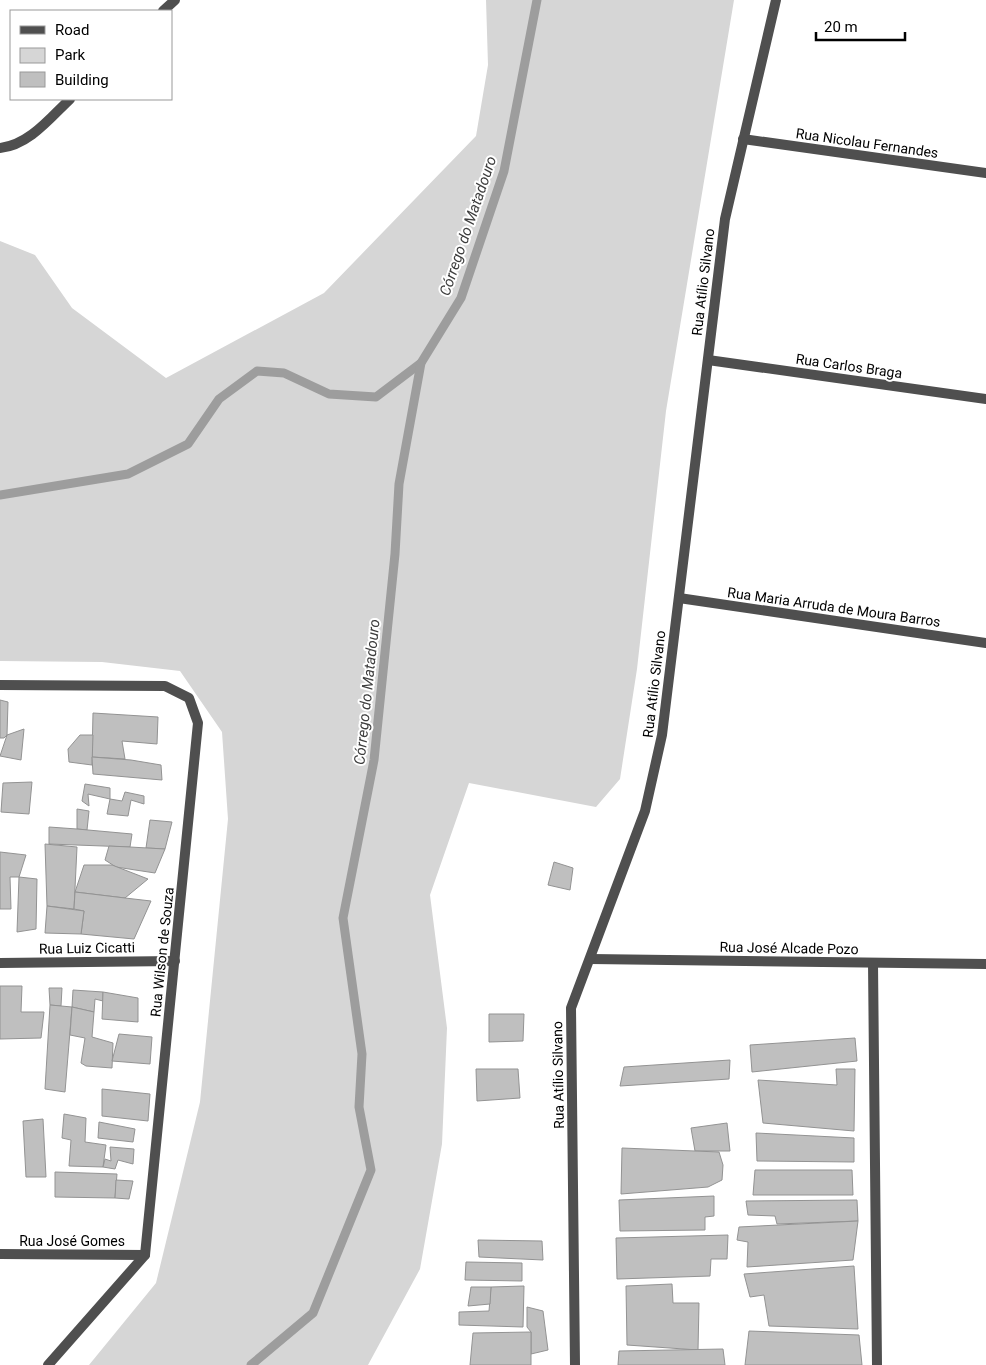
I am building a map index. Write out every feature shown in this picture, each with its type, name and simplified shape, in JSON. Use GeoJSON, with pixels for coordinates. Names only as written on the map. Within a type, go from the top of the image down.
{"type":"FeatureCollection","features":[{"type":"Feature","properties":{"kind":"street"},"geometry":{"type":"LineString","coordinates":[[164,10],[175,0]]}},
{"type":"Feature","properties":{"kind":"street","name":"Rua Atílio Silvano"},"geometry":{"type":"LineString","coordinates":[[575,1365],[572,1008],[645,812],[662,735],[725,219],[776,0]]}},
{"type":"Feature","properties":{"kind":"street"},"geometry":{"type":"LineString","coordinates":[[0,148],[10,147],[31,135],[69,100]]}},
{"type":"Feature","properties":{"kind":"street","name":"Rua Nicolau Fernandes"},"geometry":{"type":"LineString","coordinates":[[743,139],[986,174]]}},
{"type":"Feature","properties":{"kind":"street","name":"Rua Carlos Braga"},"geometry":{"type":"LineString","coordinates":[[708,360],[986,399]]}},
{"type":"Feature","properties":{"kind":"street","name":"Rua Maria Arruda de Moura Barros"},"geometry":{"type":"LineString","coordinates":[[679,598],[986,643]]}},
{"type":"Feature","properties":{"kind":"street","name":"Rua Wilson de Souza"},"geometry":{"type":"LineString","coordinates":[[0,685],[165,686],[189,698],[198,724],[145,1255]]}},
{"type":"Feature","properties":{"kind":"street","name":"Rua José Alcade Pozo"},"geometry":{"type":"LineString","coordinates":[[591,959],[986,964]]}},
{"type":"Feature","properties":{"kind":"street","name":"Rua Luiz Cicatti"},"geometry":{"type":"LineString","coordinates":[[0,963],[175,961]]}},
{"type":"Feature","properties":{"kind":"street"},"geometry":{"type":"LineString","coordinates":[[873,963],[877,1365]]}},
{"type":"Feature","properties":{"kind":"street","name":"Rua José Gomes"},"geometry":{"type":"LineString","coordinates":[[0,1254],[145,1255]]}},
{"type":"Feature","properties":{"kind":"street"},"geometry":{"type":"LineString","coordinates":[[48,1365],[145,1255]]}},
{"type":"Feature","properties":{"kind":"green space"},"geometry":{"type":"Polygon","coordinates":[[[486,0],[734,0],[666,411],[637,669],[620,779],[596,807],[469,783],[430,895],[447,1028],[442,1144],[420,1269],[368,1365],[89,1365],[156,1283],[200,1102],[228,819],[222,732],[180,671],[102,662],[0,661],[0,241],[35,255],[72,308],[166,378],[324,293],[476,136],[488,65],[486,0]]]}},
{"type":"Feature","properties":{"kind":"building"},"geometry":{"type":"Polygon","coordinates":[[[0,700],[8,702],[7,735],[4,738],[0,738],[0,700]]]}},
{"type":"Feature","properties":{"kind":"building"},"geometry":{"type":"Polygon","coordinates":[[[93,713],[158,717],[157,744],[122,741],[125,759],[92,757],[93,713]]]}},
{"type":"Feature","properties":{"kind":"building"},"geometry":{"type":"Polygon","coordinates":[[[24,729],[21,760],[0,756],[7,735],[24,729]]]}},
{"type":"Feature","properties":{"kind":"building"},"geometry":{"type":"Polygon","coordinates":[[[80,735],[93,735],[92,765],[69,762],[68,749],[80,735]]]}},
{"type":"Feature","properties":{"kind":"building"},"geometry":{"type":"Polygon","coordinates":[[[92,757],[131,760],[161,765],[162,780],[93,774],[92,757]]]}},
{"type":"Feature","properties":{"kind":"building"},"geometry":{"type":"Polygon","coordinates":[[[32,782],[29,814],[1,812],[3,783],[32,782]]]}},
{"type":"Feature","properties":{"kind":"building"},"geometry":{"type":"Polygon","coordinates":[[[85,784],[110,788],[110,799],[88,794],[89,806],[82,801],[85,784]]]}},
{"type":"Feature","properties":{"kind":"building"},"geometry":{"type":"Polygon","coordinates":[[[125,792],[144,796],[144,804],[131,800],[128,816],[107,814],[110,799],[122,801],[125,792]]]}},
{"type":"Feature","properties":{"kind":"building"},"geometry":{"type":"Polygon","coordinates":[[[77,809],[89,811],[87,830],[77,829],[77,809]]]}},
{"type":"Feature","properties":{"kind":"building"},"geometry":{"type":"Polygon","coordinates":[[[150,820],[172,822],[165,849],[146,848],[150,820]]]}},
{"type":"Feature","properties":{"kind":"building"},"geometry":{"type":"Polygon","coordinates":[[[49,827],[132,834],[130,847],[49,844],[49,827]]]}},
{"type":"Feature","properties":{"kind":"building"},"geometry":{"type":"Polygon","coordinates":[[[45,844],[77,847],[74,909],[47,906],[45,844]]]}},
{"type":"Feature","properties":{"kind":"building"},"geometry":{"type":"Polygon","coordinates":[[[109,846],[165,849],[155,873],[116,867],[105,860],[109,846]]]}},
{"type":"Feature","properties":{"kind":"building"},"geometry":{"type":"Polygon","coordinates":[[[0,852],[26,855],[19,877],[10,877],[11,909],[0,909],[0,852]]]}},
{"type":"Feature","properties":{"kind":"building"},"geometry":{"type":"Polygon","coordinates":[[[554,862],[573,868],[570,890],[548,885],[554,862]]]}},
{"type":"Feature","properties":{"kind":"building"},"geometry":{"type":"Polygon","coordinates":[[[84,865],[112,865],[148,879],[125,898],[75,892],[84,865]]]}},
{"type":"Feature","properties":{"kind":"building"},"geometry":{"type":"Polygon","coordinates":[[[19,877],[37,879],[36,929],[17,932],[19,877]]]}},
{"type":"Feature","properties":{"kind":"building"},"geometry":{"type":"Polygon","coordinates":[[[75,892],[151,901],[134,939],[81,934],[84,911],[74,909],[75,892]]]}},
{"type":"Feature","properties":{"kind":"building"},"geometry":{"type":"Polygon","coordinates":[[[47,906],[84,911],[81,934],[45,933],[47,906]]]}},
{"type":"Feature","properties":{"kind":"building"},"geometry":{"type":"Polygon","coordinates":[[[0,986],[22,986],[21,1012],[44,1012],[41,1038],[0,1039],[0,986]]]}},
{"type":"Feature","properties":{"kind":"building"},"geometry":{"type":"Polygon","coordinates":[[[49,988],[62,988],[61,1006],[50,1005],[49,988]]]}},
{"type":"Feature","properties":{"kind":"building"},"geometry":{"type":"Polygon","coordinates":[[[73,990],[103,992],[103,1001],[95,999],[94,1012],[72,1007],[73,990]]]}},
{"type":"Feature","properties":{"kind":"building"},"geometry":{"type":"Polygon","coordinates":[[[103,992],[138,998],[138,1022],[102,1019],[103,992]]]}},
{"type":"Feature","properties":{"kind":"building"},"geometry":{"type":"Polygon","coordinates":[[[50,1005],[72,1007],[65,1092],[45,1089],[50,1005]]]}},
{"type":"Feature","properties":{"kind":"building"},"geometry":{"type":"Polygon","coordinates":[[[72,1007],[94,1012],[92,1037],[113,1043],[112,1068],[86,1066],[81,1063],[85,1038],[70,1035],[72,1007]]]}},
{"type":"Feature","properties":{"kind":"building"},"geometry":{"type":"Polygon","coordinates":[[[489,1014],[524,1014],[523,1041],[489,1042],[489,1014]]]}},
{"type":"Feature","properties":{"kind":"building"},"geometry":{"type":"Polygon","coordinates":[[[119,1034],[152,1037],[150,1064],[112,1061],[119,1034]]]}},
{"type":"Feature","properties":{"kind":"building"},"geometry":{"type":"Polygon","coordinates":[[[855,1038],[857,1061],[752,1072],[750,1045],[855,1038]]]}},
{"type":"Feature","properties":{"kind":"building"},"geometry":{"type":"Polygon","coordinates":[[[730,1060],[729,1079],[620,1086],[624,1067],[730,1060]]]}},
{"type":"Feature","properties":{"kind":"building"},"geometry":{"type":"Polygon","coordinates":[[[476,1069],[518,1069],[520,1098],[477,1101],[476,1069]]]}},
{"type":"Feature","properties":{"kind":"building"},"geometry":{"type":"Polygon","coordinates":[[[836,1069],[855,1069],[854,1131],[763,1123],[758,1080],[837,1085],[836,1069]]]}},
{"type":"Feature","properties":{"kind":"building"},"geometry":{"type":"Polygon","coordinates":[[[102,1089],[150,1094],[148,1121],[102,1116],[102,1089]]]}},
{"type":"Feature","properties":{"kind":"building"},"geometry":{"type":"Polygon","coordinates":[[[64,1114],[86,1118],[85,1142],[106,1145],[103,1167],[69,1166],[71,1140],[62,1138],[64,1114]]]}},
{"type":"Feature","properties":{"kind":"building"},"geometry":{"type":"Polygon","coordinates":[[[43,1119],[46,1177],[26,1177],[23,1121],[43,1119]]]}},
{"type":"Feature","properties":{"kind":"building"},"geometry":{"type":"Polygon","coordinates":[[[99,1122],[135,1129],[133,1142],[98,1138],[99,1122]]]}},
{"type":"Feature","properties":{"kind":"building"},"geometry":{"type":"Polygon","coordinates":[[[727,1123],[730,1151],[695,1151],[691,1128],[727,1123]]]}},
{"type":"Feature","properties":{"kind":"building"},"geometry":{"type":"Polygon","coordinates":[[[756,1133],[854,1138],[854,1162],[757,1161],[756,1133]]]}},
{"type":"Feature","properties":{"kind":"building"},"geometry":{"type":"Polygon","coordinates":[[[110,1147],[134,1149],[133,1164],[118,1160],[115,1169],[103,1167],[105,1159],[111,1161],[110,1147]]]}},
{"type":"Feature","properties":{"kind":"building"},"geometry":{"type":"Polygon","coordinates":[[[622,1148],[719,1152],[723,1165],[722,1180],[708,1187],[621,1194],[622,1148]]]}},
{"type":"Feature","properties":{"kind":"building"},"geometry":{"type":"Polygon","coordinates":[[[755,1170],[852,1170],[853,1195],[753,1195],[755,1170]]]}},
{"type":"Feature","properties":{"kind":"building"},"geometry":{"type":"Polygon","coordinates":[[[55,1172],[117,1174],[115,1198],[55,1197],[55,1172]]]}},
{"type":"Feature","properties":{"kind":"building"},"geometry":{"type":"Polygon","coordinates":[[[116,1180],[133,1181],[129,1199],[115,1198],[116,1180]]]}},
{"type":"Feature","properties":{"kind":"building"},"geometry":{"type":"Polygon","coordinates":[[[714,1196],[714,1216],[705,1217],[705,1230],[620,1231],[619,1200],[714,1196]]]}},
{"type":"Feature","properties":{"kind":"building"},"geometry":{"type":"Polygon","coordinates":[[[857,1200],[858,1221],[777,1224],[775,1216],[748,1215],[746,1201],[857,1200]]]}},
{"type":"Feature","properties":{"kind":"building"},"geometry":{"type":"Polygon","coordinates":[[[858,1221],[853,1260],[747,1267],[748,1242],[737,1240],[739,1227],[858,1221]]]}},
{"type":"Feature","properties":{"kind":"building"},"geometry":{"type":"Polygon","coordinates":[[[728,1235],[727,1259],[711,1259],[710,1276],[617,1279],[616,1238],[728,1235]]]}},
{"type":"Feature","properties":{"kind":"building"},"geometry":{"type":"Polygon","coordinates":[[[478,1240],[542,1241],[543,1260],[479,1257],[478,1240]]]}},
{"type":"Feature","properties":{"kind":"building"},"geometry":{"type":"Polygon","coordinates":[[[466,1262],[522,1263],[522,1281],[465,1280],[466,1262]]]}},
{"type":"Feature","properties":{"kind":"building"},"geometry":{"type":"Polygon","coordinates":[[[854,1266],[858,1329],[769,1326],[764,1295],[750,1297],[744,1274],[854,1266]]]}},
{"type":"Feature","properties":{"kind":"building"},"geometry":{"type":"Polygon","coordinates":[[[672,1284],[673,1303],[699,1303],[698,1350],[627,1345],[626,1286],[672,1284]]]}},
{"type":"Feature","properties":{"kind":"building"},"geometry":{"type":"Polygon","coordinates":[[[524,1286],[523,1327],[459,1325],[459,1312],[489,1311],[491,1287],[524,1286]]]}},
{"type":"Feature","properties":{"kind":"building"},"geometry":{"type":"Polygon","coordinates":[[[471,1287],[491,1287],[490,1304],[468,1306],[471,1287]]]}},
{"type":"Feature","properties":{"kind":"building"},"geometry":{"type":"Polygon","coordinates":[[[527,1307],[543,1311],[548,1350],[531,1354],[531,1332],[527,1327],[527,1307]]]}},
{"type":"Feature","properties":{"kind":"building"},"geometry":{"type":"Polygon","coordinates":[[[749,1331],[859,1335],[862,1365],[745,1365],[749,1331]]]}},
{"type":"Feature","properties":{"kind":"building"},"geometry":{"type":"Polygon","coordinates":[[[531,1332],[531,1365],[470,1365],[473,1333],[531,1332]]]}},
{"type":"Feature","properties":{"kind":"building"},"geometry":{"type":"Polygon","coordinates":[[[723,1349],[725,1365],[618,1365],[619,1351],[723,1349]]]}},
{"type":"Feature","properties":{"kind":"waterway","name":"Córrego do Matadouro"},"geometry":{"type":"LineString","coordinates":[[251,1365],[313,1313],[371,1170],[359,1107],[362,1054],[343,918],[374,760],[395,554],[399,484],[421,363],[461,298],[504,171],[537,0]]}},
{"type":"Feature","properties":{"kind":"waterway"},"geometry":{"type":"LineString","coordinates":[[0,495],[128,474],[188,444],[219,399],[257,371],[284,373],[329,394],[376,397],[421,363]]}}]}
